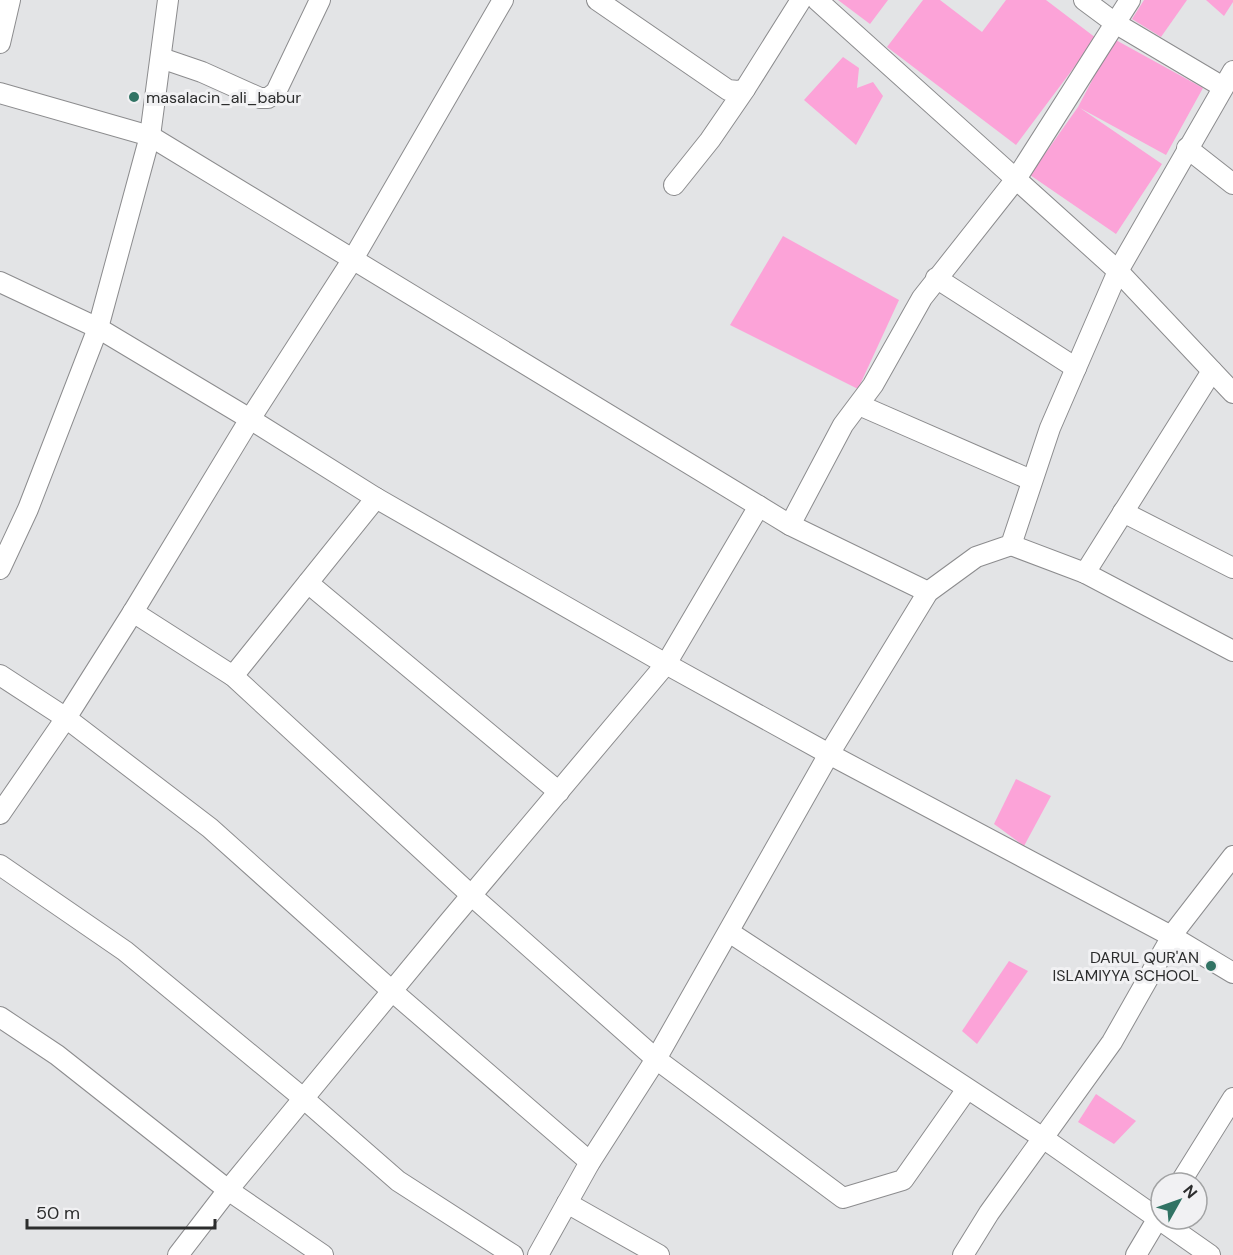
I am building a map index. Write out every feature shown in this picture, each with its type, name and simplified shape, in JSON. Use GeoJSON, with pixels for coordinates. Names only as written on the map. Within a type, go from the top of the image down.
{"type":"FeatureCollection","features":[{"type":"Feature","properties":{"kind":"street"},"geometry":{"type":"LineString","coordinates":[[0,44],[10,0]]}},
{"type":"Feature","properties":{"kind":"street"},"geometry":{"type":"LineString","coordinates":[[0,569],[28,509],[98,328],[150,136],[168,0]]}},
{"type":"Feature","properties":{"kind":"street"},"geometry":{"type":"LineString","coordinates":[[161,58],[202,72],[260,98],[268,98],[276,92],[320,0]]}},
{"type":"Feature","properties":{"kind":"street"},"geometry":{"type":"LineString","coordinates":[[0,814],[66,718],[250,418],[353,259],[503,0]]}},
{"type":"Feature","properties":{"kind":"street"},"geometry":{"type":"LineString","coordinates":[[597,0],[729,90],[738,92],[745,89]]}},
{"type":"Feature","properties":{"kind":"street"},"geometry":{"type":"LineString","coordinates":[[674,185],[710,141],[801,0]]}},
{"type":"Feature","properties":{"kind":"street"},"geometry":{"type":"LineString","coordinates":[[817,0],[1118,271],[1233,393]]}},
{"type":"Feature","properties":{"kind":"street"},"geometry":{"type":"LineString","coordinates":[[1011,545],[1050,428],[1118,271],[1228,79],[1115,23],[1084,0]]}},
{"type":"Feature","properties":{"kind":"street"},"geometry":{"type":"LineString","coordinates":[[790,525],[843,425],[873,385],[922,298],[1016,179],[1130,0]]}},
{"type":"Feature","properties":{"kind":"street"},"geometry":{"type":"LineString","coordinates":[[0,93],[150,136],[790,525],[928,591]]}},
{"type":"Feature","properties":{"kind":"street"},"geometry":{"type":"LineString","coordinates":[[1187,148],[1233,184]]}},
{"type":"Feature","properties":{"kind":"street"},"geometry":{"type":"LineString","coordinates":[[936,278],[1076,368]]}},
{"type":"Feature","properties":{"kind":"street"},"geometry":{"type":"LineString","coordinates":[[0,282],[98,328],[250,418],[376,498],[666,664],[829,754],[1173,937],[1233,973]]}},
{"type":"Feature","properties":{"kind":"street"},"geometry":{"type":"LineString","coordinates":[[1085,573],[1212,371]]}},
{"type":"Feature","properties":{"kind":"street"},"geometry":{"type":"LineString","coordinates":[[859,405],[1031,480]]}},
{"type":"Feature","properties":{"kind":"street"},"geometry":{"type":"LineString","coordinates":[[233,676],[376,498]]}},
{"type":"Feature","properties":{"kind":"street"},"geometry":{"type":"LineString","coordinates":[[178,1255],[303,1098],[666,664],[759,506]]}},
{"type":"Feature","properties":{"kind":"street"},"geometry":{"type":"LineString","coordinates":[[1123,512],[1233,568]]}},
{"type":"Feature","properties":{"kind":"street"},"geometry":{"type":"LineString","coordinates":[[538,1255],[590,1162],[656,1059],[829,754],[928,591],[976,557],[1011,545],[1085,573],[1233,651]]}},
{"type":"Feature","properties":{"kind":"street"},"geometry":{"type":"LineString","coordinates":[[308,584],[559,792]]}},
{"type":"Feature","properties":{"kind":"street"},"geometry":{"type":"LineString","coordinates":[[133,612],[233,676],[472,896],[656,1059],[843,1198],[903,1180],[967,1089]]}},
{"type":"Feature","properties":{"kind":"street"},"geometry":{"type":"LineString","coordinates":[[0,675],[66,718],[210,828],[392,991],[590,1162]]}},
{"type":"Feature","properties":{"kind":"street"},"geometry":{"type":"LineString","coordinates":[[963,1255],[989,1213],[1112,1042],[1173,937],[1233,856]]}},
{"type":"Feature","properties":{"kind":"street"},"geometry":{"type":"LineString","coordinates":[[0,865],[125,951],[303,1098],[398,1182],[513,1255]]}},
{"type":"Feature","properties":{"kind":"street"},"geometry":{"type":"LineString","coordinates":[[729,932],[1149,1208]]}},
{"type":"Feature","properties":{"kind":"street"},"geometry":{"type":"LineString","coordinates":[[0,1017],[57,1054],[228,1190],[323,1255]]}},
{"type":"Feature","properties":{"kind":"street"},"geometry":{"type":"LineString","coordinates":[[1187,1171],[1233,1098]]}},
{"type":"Feature","properties":{"kind":"street"},"geometry":{"type":"LineString","coordinates":[[567,1203],[659,1255]]}},
{"type":"Feature","properties":{"kind":"street"},"geometry":{"type":"LineString","coordinates":[[1136,1255],[1150,1231]]}},
{"type":"Feature","properties":{"kind":"street"},"geometry":{"type":"LineString","coordinates":[[1179,1231],[1210,1255]]}},
{"type":"Feature","properties":{"kind":"building"},"geometry":{"type":"Polygon","coordinates":[[[838,0],[888,0],[870,24],[838,0]]]}},
{"type":"Feature","properties":{"kind":"building"},"geometry":{"type":"Polygon","coordinates":[[[923,0],[940,0],[982,32],[1006,0],[1046,0],[1096,38],[1016,145],[887,47],[923,0]]]}},
{"type":"Feature","properties":{"kind":"building"},"geometry":{"type":"Polygon","coordinates":[[[1144,0],[1187,0],[1161,37],[1132,19],[1144,0]]]}},
{"type":"Feature","properties":{"kind":"building"},"geometry":{"type":"Polygon","coordinates":[[[1206,0],[1233,0],[1233,2],[1224,16],[1206,0]]]}},
{"type":"Feature","properties":{"kind":"building"},"geometry":{"type":"Polygon","coordinates":[[[1114,39],[1203,88],[1166,155],[1080,108],[1162,164],[1116,234],[1030,175],[1078,107],[1114,39]]]}},
{"type":"Feature","properties":{"kind":"building"},"geometry":{"type":"Polygon","coordinates":[[[843,57],[859,68],[857,88],[873,82],[883,96],[856,145],[804,100],[843,57]]]}},
{"type":"Feature","properties":{"kind":"building"},"geometry":{"type":"Polygon","coordinates":[[[783,236],[899,300],[858,389],[730,325],[783,236]]]}},
{"type":"Feature","properties":{"kind":"building"},"geometry":{"type":"Polygon","coordinates":[[[1016,779],[1051,796],[1024,846],[994,824],[1016,779]]]}},
{"type":"Feature","properties":{"kind":"building"},"geometry":{"type":"Polygon","coordinates":[[[1009,961],[1028,971],[977,1044],[962,1031],[1009,961]]]}},
{"type":"Feature","properties":{"kind":"building"},"geometry":{"type":"Polygon","coordinates":[[[1096,1094],[1136,1121],[1114,1144],[1078,1122],[1096,1094]]]}},
{"type":"Feature","properties":{"kind":"place","name":"masalacin_ali_babur"},"geometry":{"type":"Point","coordinates":[134,97]}},
{"type":"Feature","properties":{"kind":"place","name":"DARUL QUR'AN ISLAMIYYA SCHOOL"},"geometry":{"type":"Point","coordinates":[1211,966]}}]}
